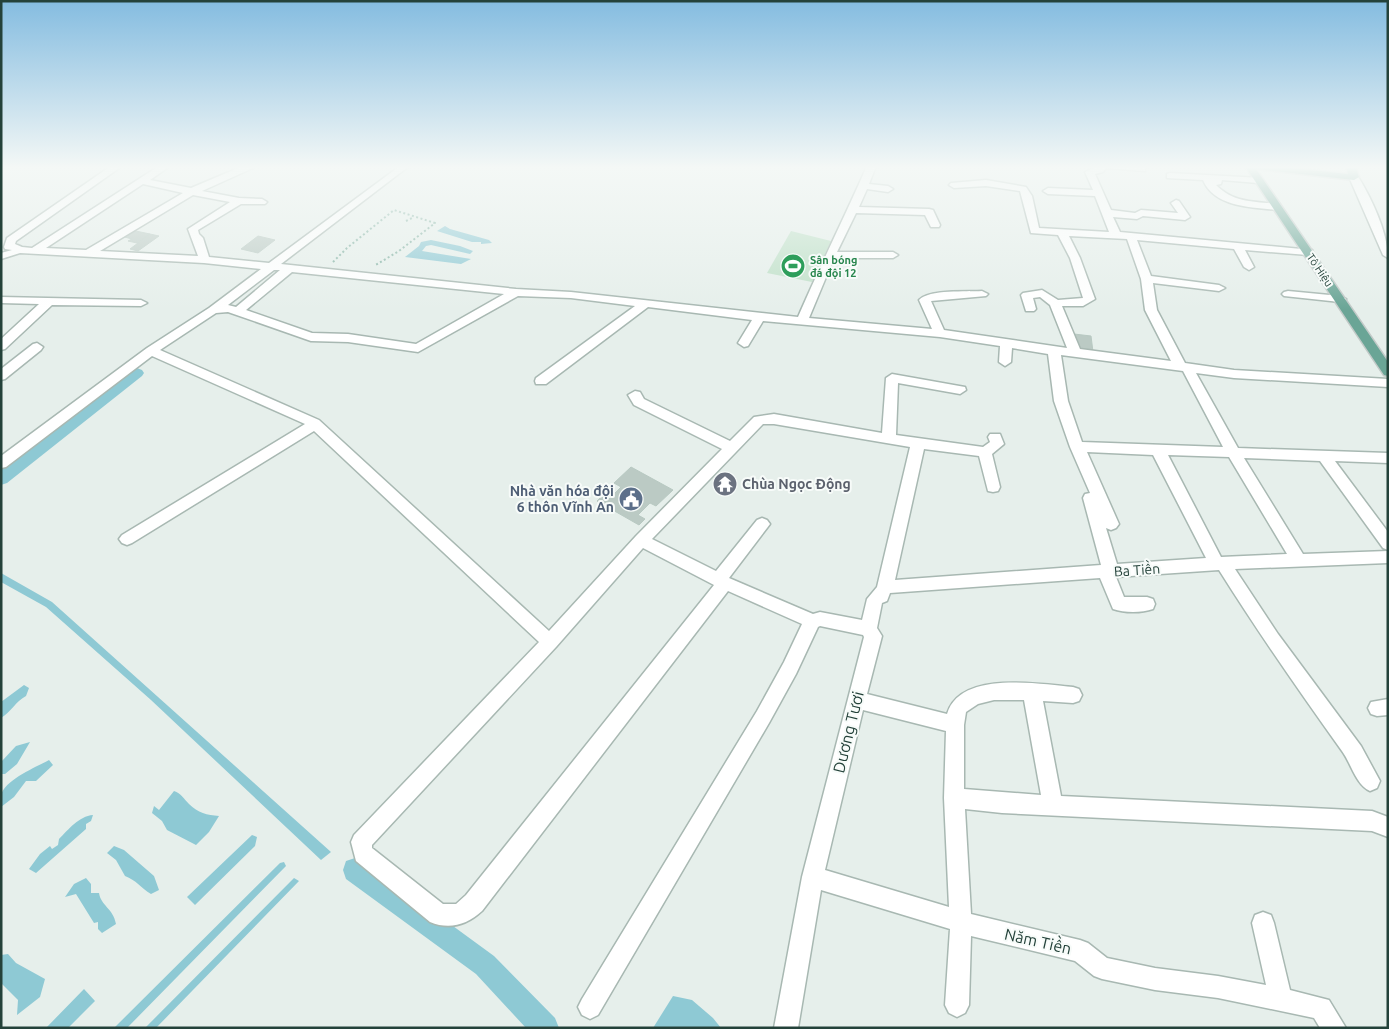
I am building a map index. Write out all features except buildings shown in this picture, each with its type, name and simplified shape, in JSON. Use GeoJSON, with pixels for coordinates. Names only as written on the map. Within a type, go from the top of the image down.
{"type":"FeatureCollection","features":[{"type":"Feature","properties":{"kind":"main road","name":"Tô Hiệu"},"geometry":{"type":"LineString","coordinates":[[1281,214],[1388,372]]}},
{"type":"Feature","properties":{"kind":"street"},"geometry":{"type":"LineString","coordinates":[[5,252],[11,240],[48,214]]}},
{"type":"Feature","properties":{"kind":"street"},"geometry":{"type":"LineString","coordinates":[[36,250],[90,214]]}},
{"type":"Feature","properties":{"kind":"street"},"geometry":{"type":"LineString","coordinates":[[88,254],[154,214]]}},
{"type":"Feature","properties":{"kind":"street"},"geometry":{"type":"LineString","coordinates":[[204,260],[198,238],[194,236],[193,229],[218,214]]}},
{"type":"Feature","properties":{"kind":"street"},"geometry":{"type":"LineString","coordinates":[[1,463],[151,351],[213,310],[341,214]]}},
{"type":"Feature","properties":{"kind":"street"},"geometry":{"type":"LineString","coordinates":[[802,321],[830,255],[851,214]]}},
{"type":"Feature","properties":{"kind":"street"},"geometry":{"type":"LineString","coordinates":[[930,214],[935,225]]}},
{"type":"Feature","properties":{"kind":"street"},"geometry":{"type":"LineString","coordinates":[[1031,214],[1035,231],[1116,235],[1308,252]]}},
{"type":"Feature","properties":{"kind":"street"},"geometry":{"type":"LineString","coordinates":[[1107,214],[1116,235]]}},
{"type":"Feature","properties":{"kind":"street"},"geometry":{"type":"LineString","coordinates":[[1118,214],[1138,216],[1140,214]]}},
{"type":"Feature","properties":{"kind":"street"},"geometry":{"type":"LineString","coordinates":[[1152,214],[1185,217],[1183,214]]}},
{"type":"Feature","properties":{"kind":"street"},"geometry":{"type":"LineString","coordinates":[[1371,214],[1388,255]]}},
{"type":"Feature","properties":{"kind":"street"},"geometry":{"type":"LineString","coordinates":[[1056,302],[1083,302],[1089,299],[1075,258],[1062,233]]}},
{"type":"Feature","properties":{"kind":"street"},"geometry":{"type":"LineString","coordinates":[[1131,237],[1147,279],[1151,310],[1233,452],[1299,560]]}},
{"type":"Feature","properties":{"kind":"street"},"geometry":{"type":"LineString","coordinates":[[1238,246],[1249,267]]}},
{"type":"Feature","properties":{"kind":"street"},"geometry":{"type":"LineString","coordinates":[[5,252],[36,250],[271,266],[516,292],[647,303],[759,317],[940,333],[1054,351],[1075,352],[1234,374],[1388,383]]}},
{"type":"Feature","properties":{"kind":"street"},"geometry":{"type":"LineString","coordinates":[[830,255],[893,255]]}},
{"type":"Feature","properties":{"kind":"street"},"geometry":{"type":"LineString","coordinates":[[238,311],[290,268]]}},
{"type":"Feature","properties":{"kind":"street"},"geometry":{"type":"LineString","coordinates":[[1147,279],[1219,288]]}},
{"type":"Feature","properties":{"kind":"street"},"geometry":{"type":"LineString","coordinates":[[213,310],[228,308],[312,337],[348,338],[418,348],[516,292]]}},
{"type":"Feature","properties":{"kind":"street"},"geometry":{"type":"LineString","coordinates":[[1030,309],[1027,295],[1042,292],[1056,302],[1075,352]]}},
{"type":"Feature","properties":{"kind":"street"},"geometry":{"type":"LineString","coordinates":[[940,333],[925,300],[982,294]]}},
{"type":"Feature","properties":{"kind":"street"},"geometry":{"type":"LineString","coordinates":[[1288,294],[1340,299]]}},
{"type":"Feature","properties":{"kind":"street"},"geometry":{"type":"LineString","coordinates":[[1,300],[140,303]]}},
{"type":"Feature","properties":{"kind":"street"},"geometry":{"type":"LineString","coordinates":[[1,346],[48,301]]}},
{"type":"Feature","properties":{"kind":"street"},"geometry":{"type":"LineString","coordinates":[[541,381],[647,303]]}},
{"type":"Feature","properties":{"kind":"street"},"geometry":{"type":"LineString","coordinates":[[744,343],[759,317]]}},
{"type":"Feature","properties":{"kind":"street"},"geometry":{"type":"LineString","coordinates":[[1005,362],[1006,343]]}},
{"type":"Feature","properties":{"kind":"street"},"geometry":{"type":"LineString","coordinates":[[1,346],[37,347],[1,376]]}},
{"type":"Feature","properties":{"kind":"street"},"geometry":{"type":"LineString","coordinates":[[151,351],[309,419],[550,642]]}},
{"type":"Feature","properties":{"kind":"street"},"geometry":{"type":"LineString","coordinates":[[1054,351],[1058,389],[1077,447],[1111,524]]}},
{"type":"Feature","properties":{"kind":"street"},"geometry":{"type":"LineString","coordinates":[[889,439],[892,378],[960,390]]}},
{"type":"Feature","properties":{"kind":"street"},"geometry":{"type":"LineString","coordinates":[[635,395],[639,402],[731,447]]}},
{"type":"Feature","properties":{"kind":"street"},"geometry":{"type":"LineString","coordinates":[[762,524],[722,582],[474,903],[462,914],[451,916],[438,914],[363,854],[361,842],[550,642],[641,540],[756,421],[766,418],[918,444],[985,452],[997,444],[995,437]]}},
{"type":"Feature","properties":{"kind":"street"},"geometry":{"type":"LineString","coordinates":[[127,539],[315,424]]}},
{"type":"Feature","properties":{"kind":"street","name":"Dương Tươi"},"geometry":{"type":"LineString","coordinates":[[786,1028],[813,877],[873,636],[868,629],[875,599],[881,596],[886,587],[918,444]]}},
{"type":"Feature","properties":{"kind":"street"},"geometry":{"type":"LineString","coordinates":[[1077,447],[1159,452],[1233,452],[1388,458]]}},
{"type":"Feature","properties":{"kind":"street"},"geometry":{"type":"LineString","coordinates":[[985,452],[993,487]]}},
{"type":"Feature","properties":{"kind":"street"},"geometry":{"type":"LineString","coordinates":[[1159,452],[1220,564],[1272,640],[1354,752],[1370,781]]}},
{"type":"Feature","properties":{"kind":"street"},"geometry":{"type":"LineString","coordinates":[[1324,456],[1388,544]]}},
{"type":"Feature","properties":{"kind":"street"},"geometry":{"type":"LineString","coordinates":[[1081,470],[1096,513],[1108,573],[1119,604],[1147,604]]}},
{"type":"Feature","properties":{"kind":"street"},"geometry":{"type":"LineString","coordinates":[[641,540],[722,582],[812,621],[820,619],[868,629]]}},
{"type":"Feature","properties":{"kind":"street","name":"Ba Tiền"},"geometry":{"type":"LineString","coordinates":[[886,587],[1220,564],[1388,557]]}},
{"type":"Feature","properties":{"kind":"street"},"geometry":{"type":"LineString","coordinates":[[590,1007],[763,717],[790,668],[812,621]]}},
{"type":"Feature","properties":{"kind":"street"},"geometry":{"type":"LineString","coordinates":[[957,1005],[960,921],[954,798],[955,725],[957,712],[960,706],[976,697],[1002,690],[1073,695]]}},
{"type":"Feature","properties":{"kind":"street"},"geometry":{"type":"LineString","coordinates":[[1032,692],[1053,804]]}},
{"type":"Feature","properties":{"kind":"street"},"geometry":{"type":"LineString","coordinates":[[856,700],[955,725]]}},
{"type":"Feature","properties":{"kind":"street"},"geometry":{"type":"LineString","coordinates":[[954,798],[1002,803],[1372,821],[1388,827]]}},
{"type":"Feature","properties":{"kind":"street","name":"Năm Tiền"},"geometry":{"type":"LineString","coordinates":[[813,877],[960,921],[1080,951],[1102,968],[1281,999],[1321,1008],[1334,1028]]}},
{"type":"Feature","properties":{"kind":"street"},"geometry":{"type":"LineString","coordinates":[[1263,922],[1281,999]]}},
{"type":"Feature","properties":{"kind":"path"},"geometry":{"type":"LineString","coordinates":[[332,264],[347,248],[389,214]]}},
{"type":"Feature","properties":{"kind":"path"},"geometry":{"type":"LineString","coordinates":[[372,268],[399,251],[435,223],[408,214]]}},
{"type":"Feature","properties":{"kind":"path"},"geometry":{"type":"LineString","coordinates":[[406,221],[415,216]]}},
{"type":"Feature","properties":{"kind":"green space"},"geometry":{"type":"Polygon","coordinates":[[[791,231],[831,241],[812,282],[767,273],[791,231]]]}},
{"type":"Feature","properties":{"kind":"water"},"geometry":{"type":"Polygon","coordinates":[[[445,226],[489,240],[492,243],[481,244],[481,242],[472,242],[437,231],[445,226]]]}},
{"type":"Feature","properties":{"kind":"water"},"geometry":{"type":"Polygon","coordinates":[[[431,240],[460,246],[473,251],[470,254],[431,245],[426,246],[422,251],[471,259],[461,264],[405,257],[419,246],[421,242],[431,240]]]}},
{"type":"Feature","properties":{"kind":"water"},"geometry":{"type":"Polygon","coordinates":[[[1,573],[52,602],[331,852],[321,860],[151,700],[46,607],[1,582],[1,573]]]}},
{"type":"Feature","properties":{"kind":"water"},"geometry":{"type":"Polygon","coordinates":[[[24,685],[29,688],[26,696],[1,718],[1,702],[24,685]]]}},
{"type":"Feature","properties":{"kind":"water"},"geometry":{"type":"Polygon","coordinates":[[[30,742],[17,764],[5,774],[1,774],[1,762],[16,746],[30,742]]]}},
{"type":"Feature","properties":{"kind":"water"},"geometry":{"type":"Polygon","coordinates":[[[49,760],[53,765],[36,781],[26,781],[14,797],[1,807],[1,795],[8,784],[22,774],[49,760]]]}},
{"type":"Feature","properties":{"kind":"water"},"geometry":{"type":"Polygon","coordinates":[[[174,791],[199,811],[219,816],[209,832],[196,845],[167,830],[162,821],[152,813],[154,806],[159,810],[174,791]]]}},
{"type":"Feature","properties":{"kind":"water"},"geometry":{"type":"Polygon","coordinates":[[[93,815],[91,821],[86,824],[86,829],[36,873],[29,869],[40,854],[50,846],[52,849],[58,845],[59,839],[74,824],[83,818],[93,815]]]}},
{"type":"Feature","properties":{"kind":"water"},"geometry":{"type":"Polygon","coordinates":[[[252,835],[257,837],[255,846],[195,905],[187,897],[252,835]]]}},
{"type":"Feature","properties":{"kind":"water"},"geometry":{"type":"Polygon","coordinates":[[[114,846],[124,850],[154,876],[159,890],[151,894],[125,876],[116,860],[107,853],[114,846]]]}},
{"type":"Feature","properties":{"kind":"water"},"geometry":{"type":"Polygon","coordinates":[[[284,862],[286,866],[127,1028],[114,1028],[280,863],[284,862]]]}},
{"type":"Feature","properties":{"kind":"water"},"geometry":{"type":"Polygon","coordinates":[[[86,878],[91,884],[91,893],[99,893],[116,924],[102,933],[98,929],[98,922],[94,923],[76,894],[65,897],[74,884],[86,878]]]}},
{"type":"Feature","properties":{"kind":"water"},"geometry":{"type":"Polygon","coordinates":[[[294,878],[299,881],[156,1028],[145,1028],[294,878]]]}},
{"type":"Feature","properties":{"kind":"water"},"geometry":{"type":"Polygon","coordinates":[[[8,954],[16,963],[45,979],[40,997],[17,1015],[18,1000],[1,983],[1,955],[8,954]]]}},
{"type":"Feature","properties":{"kind":"water"},"geometry":{"type":"Polygon","coordinates":[[[84,989],[95,1001],[68,1028],[46,1028],[84,989]]]}},
{"type":"Feature","properties":{"kind":"water"},"geometry":{"type":"Polygon","coordinates":[[[673,996],[692,1000],[713,1018],[721,1028],[653,1028],[673,996]]]}},
{"type":"Feature","properties":{"kind":"waterway"},"geometry":{"type":"LineString","coordinates":[[1,479],[137,373]]}},
{"type":"Feature","properties":{"kind":"waterway"},"geometry":{"type":"LineString","coordinates":[[355,870],[485,965],[545,1028]]}},
{"type":"Feature","properties":{"kind":"place","name":"Sân bóng đá đội 12"},"geometry":{"type":"Point","coordinates":[793,266]}},
{"type":"Feature","properties":{"kind":"place","name":"Chùa Ngọc Động"},"geometry":{"type":"Point","coordinates":[725,484]}},
{"type":"Feature","properties":{"kind":"place","name":"Nhà văn hóa đội 6 thôn Vĩnh An"},"geometry":{"type":"Point","coordinates":[631,499]}}]}
